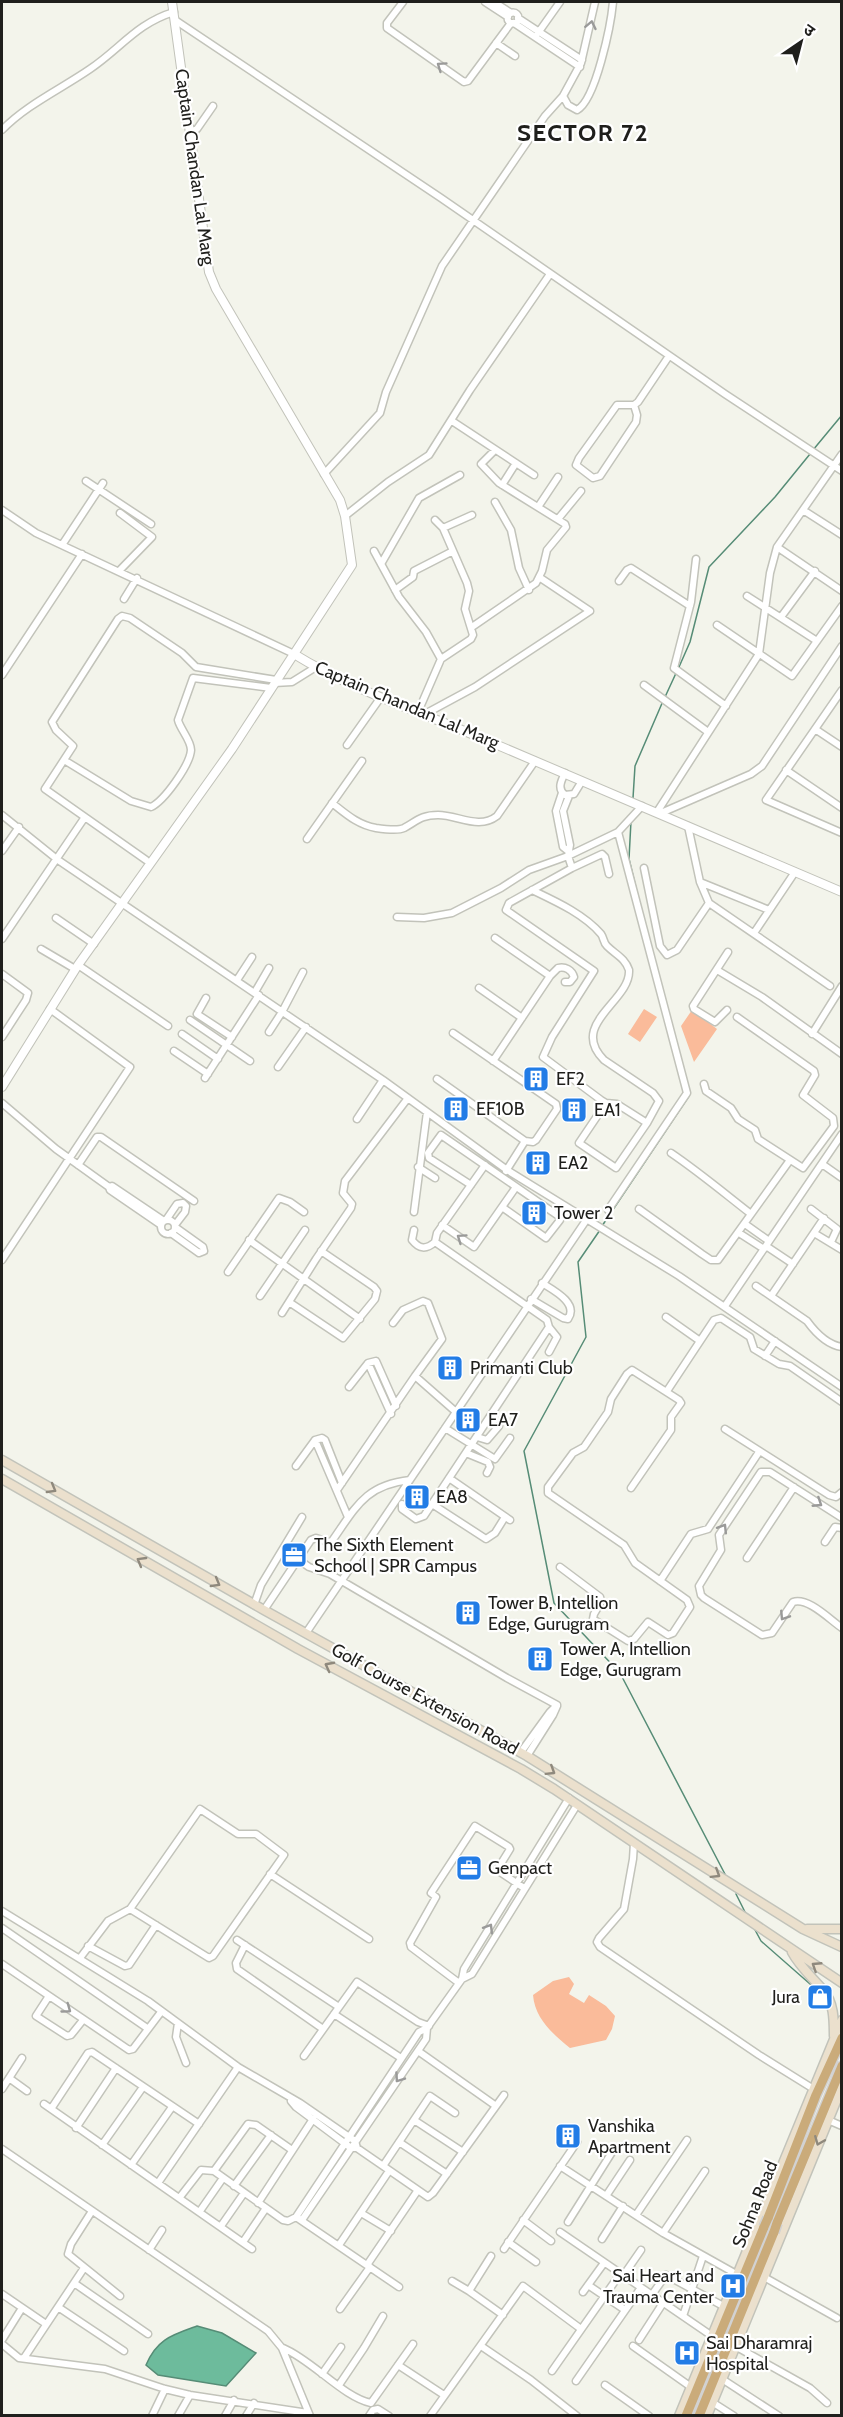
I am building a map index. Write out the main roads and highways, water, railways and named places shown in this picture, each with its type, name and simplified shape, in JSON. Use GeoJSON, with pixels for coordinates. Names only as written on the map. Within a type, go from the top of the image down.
{"type":"FeatureCollection","features":[{"type":"Feature","properties":{"kind":"highway","name":"Sohna Road"},"geometry":{"type":"LineString","coordinates":[[686,2415],[838,2038]]}},
{"type":"Feature","properties":{"kind":"highway","name":"Sohna Road"},"geometry":{"type":"LineString","coordinates":[[699,2415],[778,2228],[842,2066]]}},
{"type":"Feature","properties":{"kind":"main road","name":"Golf Course Extension Road"},"geometry":{"type":"LineString","coordinates":[[2,1460],[254,1605],[524,1754],[803,1929],[842,1947]]}},
{"type":"Feature","properties":{"kind":"main road"},"geometry":{"type":"LineString","coordinates":[[2,1479],[226,1609],[521,1769],[568,1798],[842,1983]]}},
{"type":"Feature","properties":{"kind":"main road"},"geometry":{"type":"LineString","coordinates":[[803,1929],[842,1929]]}},
{"type":"Feature","properties":{"kind":"main road"},"geometry":{"type":"LineString","coordinates":[[790,1949],[798,1964],[824,1991],[832,2008],[838,2038]]}},
{"type":"Feature","properties":{"kind":"main road"},"geometry":{"type":"LineString","coordinates":[[679,2415],[738,2275],[764,2222],[812,2088],[838,2038],[842,2020]]}},
{"type":"Feature","properties":{"kind":"main road"},"geometry":{"type":"LineString","coordinates":[[707,2415],[764,2277],[778,2228],[842,2087]]}},
{"type":"Feature","properties":{"kind":"main road"},"geometry":{"type":"LineString","coordinates":[[764,2222],[778,2228]]}},
{"type":"Feature","properties":{"kind":"waterway"},"geometry":{"type":"LineString","coordinates":[[813,450],[842,415]]}},
{"type":"Feature","properties":{"kind":"waterway"},"geometry":{"type":"LineString","coordinates":[[679,667],[690,642],[709,567],[775,497],[810,454]]}},
{"type":"Feature","properties":{"kind":"waterway"},"geometry":{"type":"LineString","coordinates":[[665,697],[677,671]]}},
{"type":"Feature","properties":{"kind":"waterway"},"geometry":{"type":"LineString","coordinates":[[633,798],[635,766],[663,701]]}},
{"type":"Feature","properties":{"kind":"waterway"},"geometry":{"type":"LineString","coordinates":[[631,821],[629,859],[643,917]]}},
{"type":"Feature","properties":{"kind":"waterway"},"geometry":{"type":"LineString","coordinates":[[602,1226],[689,1096]]}},
{"type":"Feature","properties":{"kind":"waterway"},"geometry":{"type":"LineString","coordinates":[[600,1230],[578,1262],[586,1337],[524,1451],[554,1603],[620,1673],[727,1878]]}},
{"type":"Feature","properties":{"kind":"waterway"},"geometry":{"type":"LineString","coordinates":[[736,1894],[746,1914]]}},
{"type":"Feature","properties":{"kind":"waterway"},"geometry":{"type":"LineString","coordinates":[[754,1928],[761,1941],[818,1991]]}},
{"type":"Feature","properties":{"kind":"place","name":"EF2"},"geometry":{"type":"Point","coordinates":[536,1079]}},
{"type":"Feature","properties":{"kind":"place","name":"EF10B"},"geometry":{"type":"Point","coordinates":[456,1109]}},
{"type":"Feature","properties":{"kind":"place","name":"EA1"},"geometry":{"type":"Point","coordinates":[574,1110]}},
{"type":"Feature","properties":{"kind":"place","name":"EA2"},"geometry":{"type":"Point","coordinates":[538,1163]}},
{"type":"Feature","properties":{"kind":"place","name":"Tower 2"},"geometry":{"type":"Point","coordinates":[534,1213]}},
{"type":"Feature","properties":{"kind":"place","name":"Primanti Club"},"geometry":{"type":"Point","coordinates":[450,1368]}},
{"type":"Feature","properties":{"kind":"place","name":"EA7"},"geometry":{"type":"Point","coordinates":[468,1420]}},
{"type":"Feature","properties":{"kind":"place","name":"EA8"},"geometry":{"type":"Point","coordinates":[417,1497]}},
{"type":"Feature","properties":{"kind":"place","name":"The Sixth Element School | SPR Campus"},"geometry":{"type":"Point","coordinates":[294,1555]}},
{"type":"Feature","properties":{"kind":"place","name":"Tower B, Intellion Edge, Gurugram"},"geometry":{"type":"Point","coordinates":[468,1613]}},
{"type":"Feature","properties":{"kind":"place","name":"Tower A, Intellion Edge, Gurugram"},"geometry":{"type":"Point","coordinates":[540,1659]}},
{"type":"Feature","properties":{"kind":"place","name":"Genpact"},"geometry":{"type":"Point","coordinates":[469,1868]}},
{"type":"Feature","properties":{"kind":"place","name":"Jura"},"geometry":{"type":"Point","coordinates":[820,1997]}},
{"type":"Feature","properties":{"kind":"place","name":"Vanshika Apartment"},"geometry":{"type":"Point","coordinates":[568,2136]}},
{"type":"Feature","properties":{"kind":"place","name":"Sai Heart and Trauma Center"},"geometry":{"type":"Point","coordinates":[733,2286]}},
{"type":"Feature","properties":{"kind":"place","name":"Sai Dharamraj Hospital"},"geometry":{"type":"Point","coordinates":[687,2353]}},
{"type":"Feature","properties":{"kind":"district","name":"SECTOR 72"},"geometry":{"type":"Point","coordinates":[583,132]}}]}
